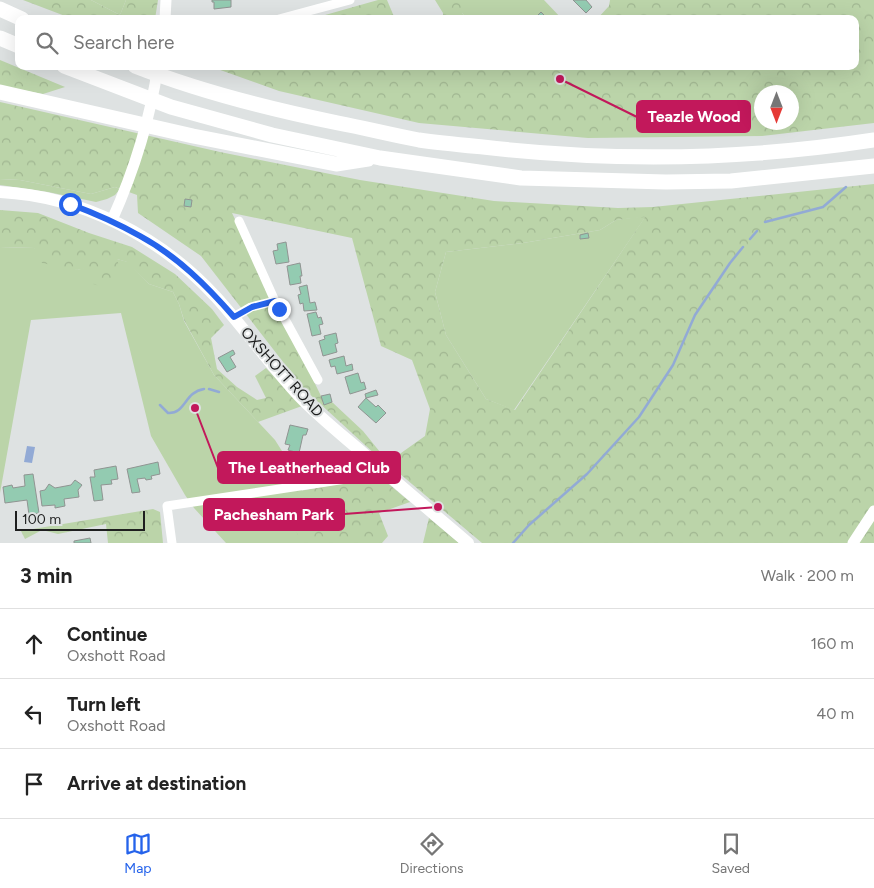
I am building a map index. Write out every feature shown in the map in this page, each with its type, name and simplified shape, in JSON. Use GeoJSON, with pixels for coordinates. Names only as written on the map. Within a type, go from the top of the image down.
{"type":"FeatureCollection","features":[{"type":"Feature","properties":{"kind":"highway"},"geometry":{"type":"LineString","coordinates":[[0,9],[15,16]]}},
{"type":"Feature","properties":{"kind":"highway"},"geometry":{"type":"LineString","coordinates":[[0,38],[15,44]]}},
{"type":"Feature","properties":{"kind":"highway"},"geometry":{"type":"LineString","coordinates":[[74,70],[171,107],[272,135],[380,158],[521,178],[666,182],[731,180],[874,166]]}},
{"type":"Feature","properties":{"kind":"highway"},"geometry":{"type":"LineString","coordinates":[[145,70],[175,82],[269,109],[420,140],[538,154],[666,158],[744,155],[874,140]]}},
{"type":"Feature","properties":{"kind":"highway"},"geometry":{"type":"LineString","coordinates":[[0,92],[193,136],[336,164],[380,158]]}},
{"type":"Feature","properties":{"kind":"main road"},"geometry":{"type":"LineString","coordinates":[[165,15],[166,0]]}},
{"type":"Feature","properties":{"kind":"main road"},"geometry":{"type":"LineString","coordinates":[[112,220],[134,167],[150,108],[157,70]]}},
{"type":"Feature","properties":{"kind":"main road","name":"OXSHOTT ROAD"},"geometry":{"type":"LineString","coordinates":[[0,192],[20,192],[70,204],[112,220],[171,256],[193,274],[234,317],[269,362],[299,395],[381,469],[468,543]]}},
{"type":"Feature","properties":{"kind":"main road"},"geometry":{"type":"LineString","coordinates":[[853,543],[874,511]]}},
{"type":"Feature","properties":{"kind":"street"},"geometry":{"type":"LineString","coordinates":[[294,15],[350,0]]}},
{"type":"Feature","properties":{"kind":"street","name":"OXSHOTT ROAD"},"geometry":{"type":"LineString","coordinates":[[239,221],[275,301],[318,380]]}},
{"type":"Feature","properties":{"kind":"street","name":"OXSHOTT ROAD"},"geometry":{"type":"LineString","coordinates":[[234,317],[252,307],[275,301]]}},
{"type":"Feature","properties":{"kind":"street"},"geometry":{"type":"LineString","coordinates":[[172,543],[167,506],[346,479],[381,469]]}},
{"type":"Feature","properties":{"kind":"green space"},"geometry":{"type":"Polygon","coordinates":[[[23,0],[91,0],[120,15],[62,15],[23,0]]]}},
{"type":"Feature","properties":{"kind":"green space"},"geometry":{"type":"Polygon","coordinates":[[[91,0],[126,0],[120,15],[91,0]]]}},
{"type":"Feature","properties":{"kind":"green space"},"geometry":{"type":"Polygon","coordinates":[[[126,0],[158,0],[156,15],[120,15],[126,0]]]}},
{"type":"Feature","properties":{"kind":"green space"},"geometry":{"type":"Polygon","coordinates":[[[378,0],[387,0],[393,15],[325,15],[378,0]]]}},
{"type":"Feature","properties":{"kind":"green space"},"geometry":{"type":"Polygon","coordinates":[[[435,0],[462,0],[464,15],[443,15],[435,0]]]}},
{"type":"Feature","properties":{"kind":"green space"},"geometry":{"type":"Polygon","coordinates":[[[462,0],[544,0],[558,15],[464,15],[462,0]]]}},
{"type":"Feature","properties":{"kind":"green space"},"geometry":{"type":"Polygon","coordinates":[[[610,0],[874,0],[874,123],[762,136],[588,138],[419,123],[279,91],[220,70],[859,70],[859,15],[601,15],[609,6],[610,0]]]}},
{"type":"Feature","properties":{"kind":"green space"},"geometry":{"type":"Polygon","coordinates":[[[0,60],[15,66],[15,70],[24,70],[65,87],[43,94],[0,86],[0,60]]]}},
{"type":"Feature","properties":{"kind":"green space"},"geometry":{"type":"Polygon","coordinates":[[[0,102],[220,152],[360,180],[494,201],[618,208],[653,207],[874,184],[874,543],[482,543],[387,463],[425,436],[430,409],[412,360],[381,346],[352,238],[232,213],[324,404],[332,402],[363,431],[380,452],[377,456],[304,389],[201,256],[138,213],[137,195],[115,187],[91,194],[20,180],[0,179],[0,102]],[[645,217],[616,220],[600,230],[523,243],[446,252],[435,292],[446,335],[486,399],[515,410],[645,217]]]}},
{"type":"Feature","properties":{"kind":"green space"},"geometry":{"type":"Polygon","coordinates":[[[0,179],[20,180],[91,194],[115,187],[120,189],[115,195],[96,202],[0,185],[0,179]]]}},
{"type":"Feature","properties":{"kind":"green space"},"geometry":{"type":"Polygon","coordinates":[[[0,210],[38,213],[132,247],[175,274],[212,309],[224,325],[211,338],[217,369],[237,387],[257,400],[266,398],[255,376],[266,368],[302,406],[258,422],[214,375],[184,320],[173,292],[149,284],[127,262],[117,259],[121,273],[112,290],[93,284],[89,268],[77,270],[42,263],[34,248],[0,247],[0,210]]]}},
{"type":"Feature","properties":{"kind":"green space"},"geometry":{"type":"Polygon","coordinates":[[[646,216],[514,410],[486,399],[446,335],[435,292],[446,252],[523,243],[600,230],[616,220],[646,216]]]}},
{"type":"Feature","properties":{"kind":"green space"},"geometry":{"type":"Polygon","coordinates":[[[0,247],[34,248],[77,270],[117,259],[128,262],[149,284],[173,292],[184,321],[214,375],[275,440],[301,481],[302,491],[326,543],[226,543],[194,508],[151,436],[121,313],[31,320],[0,493],[0,247]]]}},
{"type":"Feature","properties":{"kind":"green space"},"geometry":{"type":"Polygon","coordinates":[[[378,475],[410,502],[379,513],[388,536],[382,543],[303,543],[289,520],[283,494],[378,475]]]}},
{"type":"Feature","properties":{"kind":"green space"},"geometry":{"type":"Polygon","coordinates":[[[153,509],[160,512],[163,543],[108,543],[106,524],[58,534],[42,530],[25,539],[21,531],[153,509]]]}},
{"type":"Feature","properties":{"kind":"green space"},"geometry":{"type":"Polygon","coordinates":[[[429,518],[459,543],[423,543],[429,518]]]}},
{"type":"Feature","properties":{"kind":"water"},"geometry":{"type":"Polygon","coordinates":[[[27,446],[35,447],[32,463],[24,462],[27,446]]]}},
{"type":"Feature","properties":{"kind":"building"},"geometry":{"type":"Polygon","coordinates":[[[212,0],[231,0],[231,7],[214,9],[214,2],[212,0]]]}},
{"type":"Feature","properties":{"kind":"building"},"geometry":{"type":"Polygon","coordinates":[[[573,0],[586,0],[592,7],[586,13],[573,0]]]}},
{"type":"Feature","properties":{"kind":"building"},"geometry":{"type":"Polygon","coordinates":[[[185,199],[192,200],[191,207],[184,206],[185,199]]]}},
{"type":"Feature","properties":{"kind":"building"},"geometry":{"type":"Polygon","coordinates":[[[588,233],[589,238],[580,239],[580,235],[588,233]]]}},
{"type":"Feature","properties":{"kind":"building"},"geometry":{"type":"Polygon","coordinates":[[[286,242],[289,262],[276,264],[273,251],[278,250],[277,244],[286,242]]]}},
{"type":"Feature","properties":{"kind":"building"},"geometry":{"type":"Polygon","coordinates":[[[300,263],[301,283],[290,285],[287,266],[300,263]]]}},
{"type":"Feature","properties":{"kind":"building"},"geometry":{"type":"Polygon","coordinates":[[[307,285],[310,303],[315,302],[317,310],[304,311],[303,303],[300,304],[298,295],[301,294],[299,287],[307,285]]]}},
{"type":"Feature","properties":{"kind":"building"},"geometry":{"type":"Polygon","coordinates":[[[316,312],[318,318],[321,317],[323,324],[319,325],[321,334],[312,336],[307,314],[316,312]]]}},
{"type":"Feature","properties":{"kind":"building"},"geometry":{"type":"Polygon","coordinates":[[[336,333],[338,343],[335,344],[337,352],[323,356],[319,341],[325,339],[324,336],[336,333]]]}},
{"type":"Feature","properties":{"kind":"building"},"geometry":{"type":"Polygon","coordinates":[[[233,350],[235,354],[230,357],[236,367],[227,372],[218,358],[233,350]]]}},
{"type":"Feature","properties":{"kind":"building"},"geometry":{"type":"Polygon","coordinates":[[[344,356],[346,366],[352,364],[353,370],[337,374],[335,366],[331,367],[329,360],[344,356]]]}},
{"type":"Feature","properties":{"kind":"building"},"geometry":{"type":"Polygon","coordinates":[[[358,373],[361,383],[364,382],[366,389],[350,394],[345,377],[358,373]]]}},
{"type":"Feature","properties":{"kind":"building"},"geometry":{"type":"Polygon","coordinates":[[[376,390],[378,395],[366,398],[365,394],[376,390]]]}},
{"type":"Feature","properties":{"kind":"building"},"geometry":{"type":"Polygon","coordinates":[[[330,394],[332,402],[324,405],[321,396],[330,394]]]}},
{"type":"Feature","properties":{"kind":"building"},"geometry":{"type":"Polygon","coordinates":[[[366,398],[376,407],[378,405],[386,413],[376,423],[358,407],[366,398]]]}},
{"type":"Feature","properties":{"kind":"building"},"geometry":{"type":"Polygon","coordinates":[[[290,425],[308,429],[306,435],[303,435],[299,453],[288,450],[290,445],[285,444],[290,425]]]}},
{"type":"Feature","properties":{"kind":"building"},"geometry":{"type":"Polygon","coordinates":[[[158,462],[160,474],[151,476],[152,479],[137,479],[140,492],[132,493],[127,469],[158,462]]]}},
{"type":"Feature","properties":{"kind":"building"},"geometry":{"type":"Polygon","coordinates":[[[116,466],[118,479],[111,480],[112,484],[101,485],[103,500],[94,501],[90,477],[95,477],[94,470],[116,466]]]}},
{"type":"Feature","properties":{"kind":"building"},"geometry":{"type":"Polygon","coordinates":[[[33,474],[39,513],[29,515],[27,500],[5,503],[3,487],[12,485],[13,488],[25,486],[24,475],[33,474]]]}},
{"type":"Feature","properties":{"kind":"building"},"geometry":{"type":"Polygon","coordinates":[[[75,480],[82,485],[78,490],[79,497],[64,499],[65,506],[55,508],[55,505],[42,506],[40,491],[45,490],[49,484],[55,488],[71,485],[75,480]]]}},
{"type":"Feature","properties":{"kind":"building"},"geometry":{"type":"Polygon","coordinates":[[[90,538],[91,543],[74,543],[74,541],[90,538]]]}},
{"type":"Feature","properties":{"kind":"waterway"},"geometry":{"type":"LineString","coordinates":[[765,222],[823,207],[846,187]]}},
{"type":"Feature","properties":{"kind":"waterway"},"geometry":{"type":"LineString","coordinates":[[750,239],[757,231]]}},
{"type":"Feature","properties":{"kind":"waterway"},"geometry":{"type":"LineString","coordinates":[[513,543],[529,525],[587,474],[639,417],[673,365],[695,315],[743,247]]}},
{"type":"Feature","properties":{"kind":"waterway"},"geometry":{"type":"LineString","coordinates":[[160,405],[168,413],[174,412],[182,407],[192,394],[204,389]]}},
{"type":"Feature","properties":{"kind":"waterway"},"geometry":{"type":"LineString","coordinates":[[209,389],[219,392]]}},
{"type":"Feature","properties":{"kind":"place","name":"Teazle Wood"},"geometry":{"type":"Point","coordinates":[560,79]}},
{"type":"Feature","properties":{"kind":"place","name":"The Leatherhead Club"},"geometry":{"type":"Point","coordinates":[195,408]}},
{"type":"Feature","properties":{"kind":"place","name":"Pachesham Park"},"geometry":{"type":"Point","coordinates":[438,507]}},
{"type":"Feature","properties":{"kind":"route"},"geometry":{"type":"LineString","coordinates":[[70,204],[112,220],[171,256],[216,296],[234,317],[252,307],[275,301],[279,309]]}}]}
